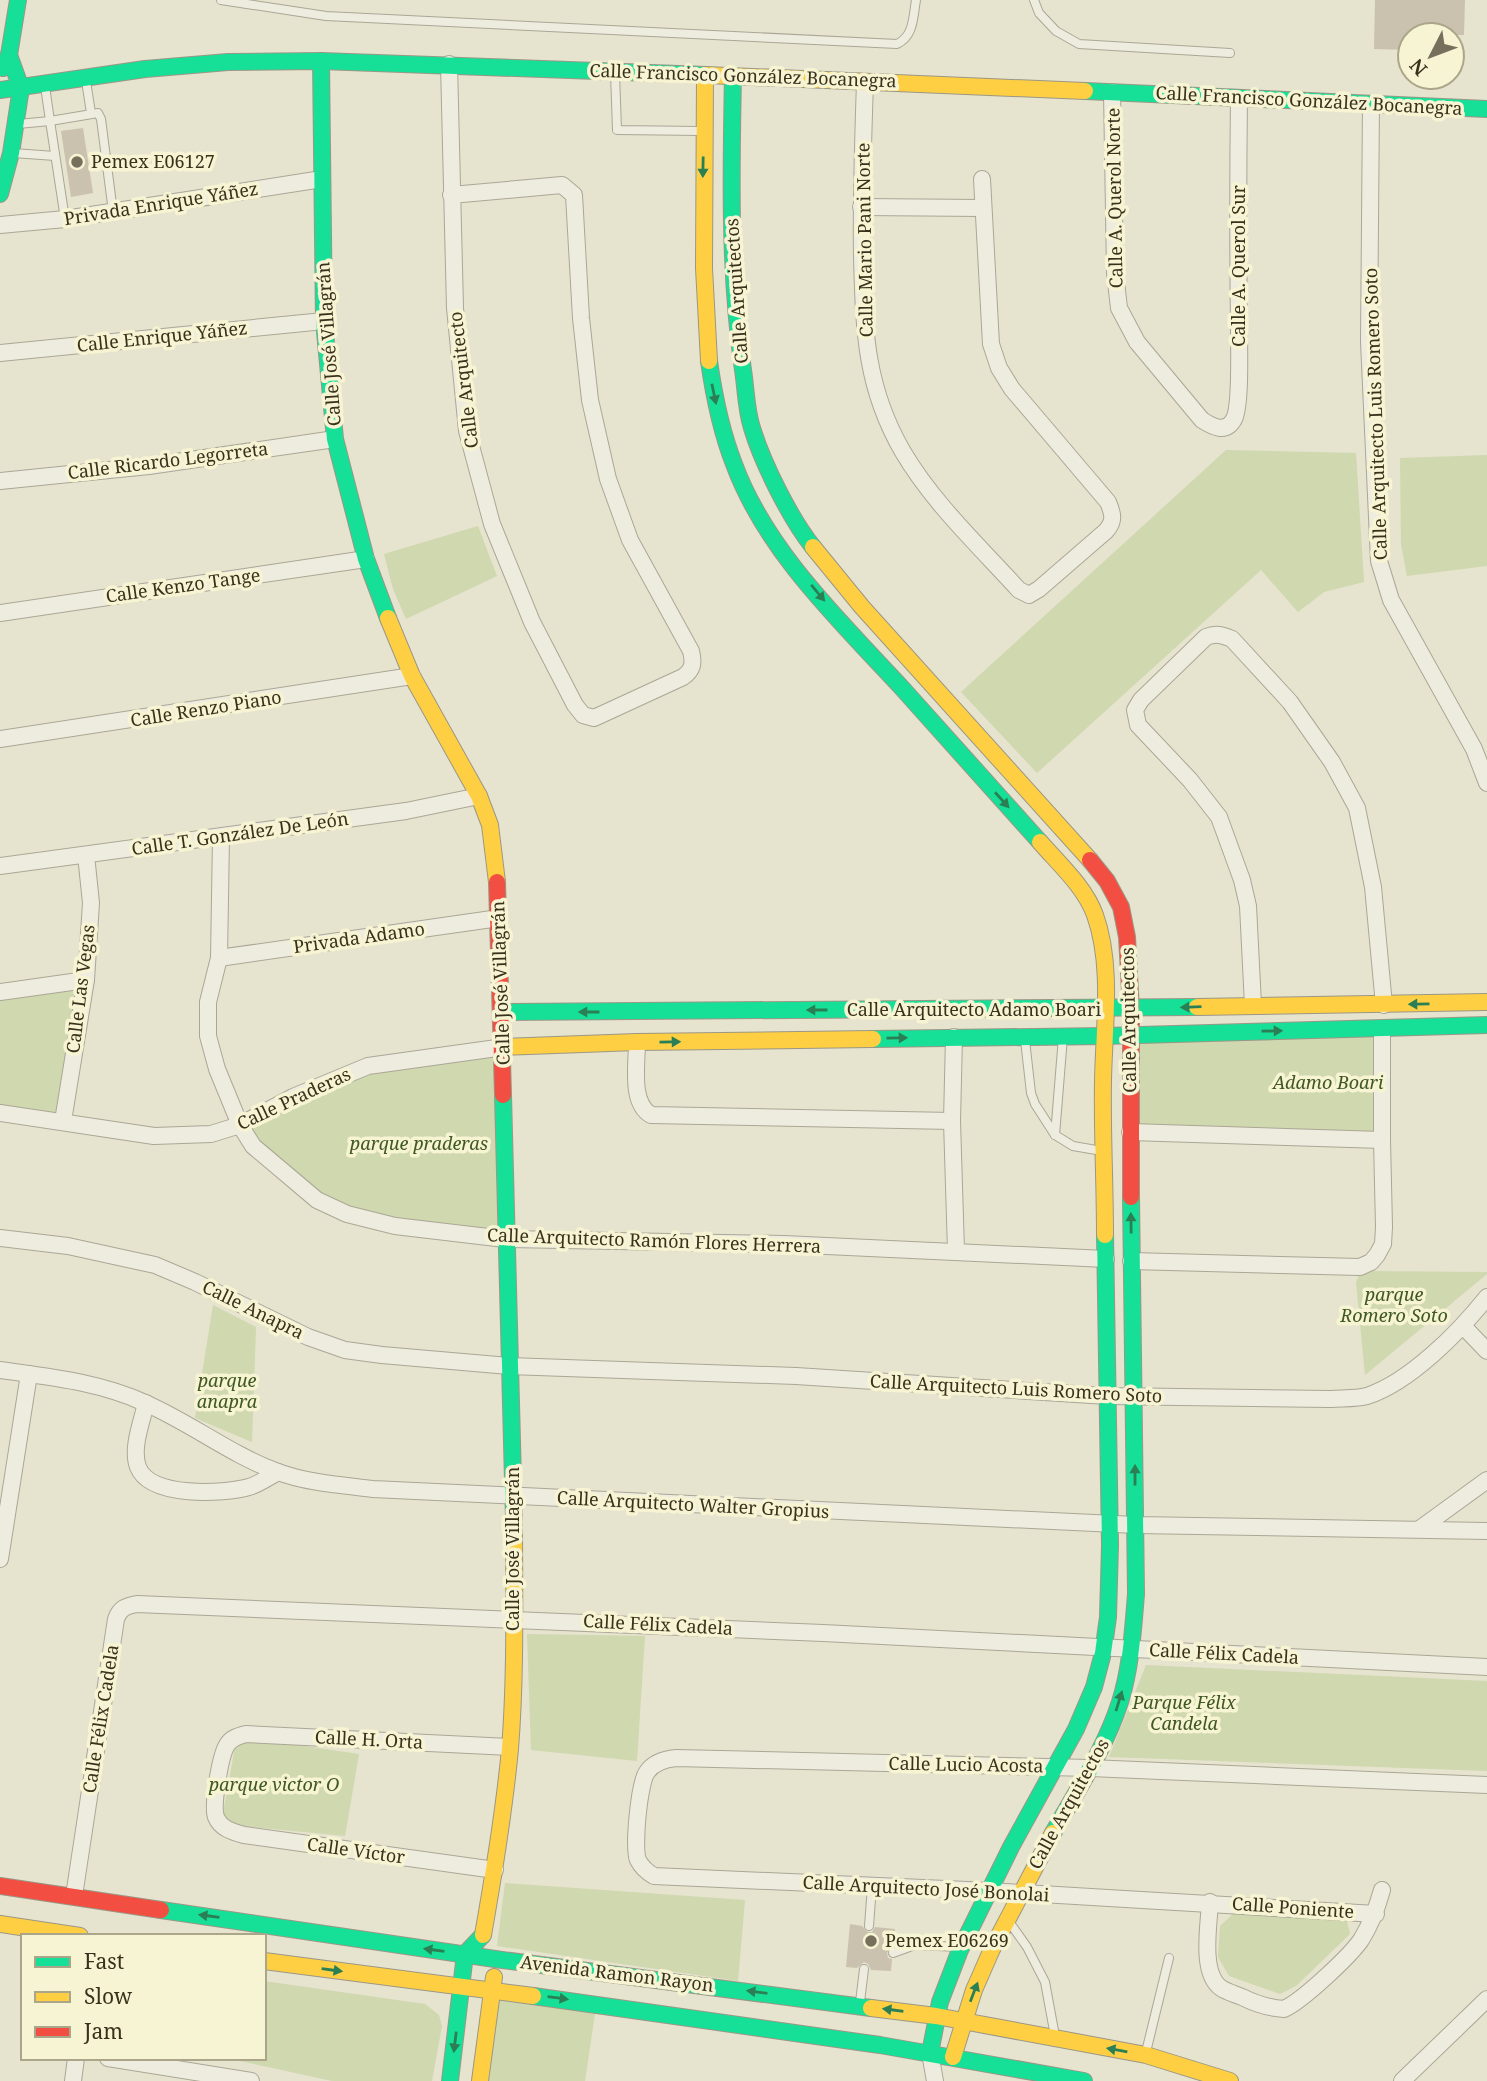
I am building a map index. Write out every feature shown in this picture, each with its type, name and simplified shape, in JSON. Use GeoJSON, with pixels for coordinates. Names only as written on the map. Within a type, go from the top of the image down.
{"type":"FeatureCollection","features":[{"type":"Feature","properties":{"kind":"street"},"geometry":{"type":"LineString","coordinates":[[0,73],[9,55],[18,0]]}},
{"type":"Feature","properties":{"kind":"street"},"geometry":{"type":"LineString","coordinates":[[0,194],[11,153],[21,88],[9,55]]}},
{"type":"Feature","properties":{"kind":"street","name":"Calle Francisco González Bocanegra"},"geometry":{"type":"LineString","coordinates":[[0,89],[145,69],[228,62],[321,61],[449,64],[1487,109]]}},
{"type":"Feature","properties":{"kind":"street","name":"Calle José Villagrán"},"geometry":{"type":"LineString","coordinates":[[321,61],[324,321],[335,439],[366,559],[412,676],[479,796],[490,825],[496,859],[503,1012],[505,1239],[514,1497],[514,1619],[510,1747],[495,1870],[483,1936]]}},
{"type":"Feature","properties":{"kind":"street","name":"Calle Arquitecto"},"geometry":{"type":"LineString","coordinates":[[449,64],[451,195],[455,309],[467,431],[492,524],[531,622],[575,705],[583,715],[599,716],[683,677],[693,667],[691,651],[630,540],[608,480],[590,400],[581,318],[574,195],[562,185],[451,195]]}},
{"type":"Feature","properties":{"kind":"street","name":"Calle Arquitectos"},"geometry":{"type":"LineString","coordinates":[[705,75],[706,338],[722,431],[756,507],[786,556],[857,640],[1058,862],[1081,891],[1094,914],[1101,941],[1105,1009],[1104,1152],[1110,1523],[1109,1594],[1103,1648],[1095,1685],[1058,1768],[1011,1847],[962,1947],[936,2016],[930,2053]]}},
{"type":"Feature","properties":{"kind":"street","name":"Calle Arquitectos"},"geometry":{"type":"LineString","coordinates":[[733,76],[731,167],[737,330],[751,426],[764,460],[803,534],[862,607],[993,749],[1107,881],[1121,907],[1127,937],[1131,1010],[1131,1261],[1136,1525],[1136,1594],[1131,1650],[1120,1701],[1102,1747],[1037,1860],[974,1990],[953,2057]]}},
{"type":"Feature","properties":{"kind":"street","name":"Calle Mario Pani Norte"},"geometry":{"type":"LineString","coordinates":[[865,82],[862,207],[864,330],[869,365],[885,417],[922,482],[1019,590],[1029,594],[1034,593],[1106,531],[1113,520],[1108,502],[1012,389],[999,368],[991,344],[983,208]]}},
{"type":"Feature","properties":{"kind":"street","name":"Calle A. Querol Norte"},"geometry":{"type":"LineString","coordinates":[[1112,92],[1115,273],[1119,308],[1138,342],[1202,420],[1214,428],[1224,428]]}},
{"type":"Feature","properties":{"kind":"street","name":"Calle A. Querol Sur"},"geometry":{"type":"LineString","coordinates":[[1224,428],[1230,425],[1236,416],[1239,360],[1239,98]]}},
{"type":"Feature","properties":{"kind":"street","name":"Calle Arquitecto Luis Romero Soto"},"geometry":{"type":"LineString","coordinates":[[1371,104],[1369,341],[1379,561],[1391,600],[1474,749],[1487,783]]}},
{"type":"Feature","properties":{"kind":"street","name":"Privada Enrique Yáñez"},"geometry":{"type":"LineString","coordinates":[[0,225],[65,219],[322,179]]}},
{"type":"Feature","properties":{"kind":"street"},"geometry":{"type":"LineString","coordinates":[[862,207],[983,208],[982,179]]}},
{"type":"Feature","properties":{"kind":"street","name":"Calle Enrique Yáñez"},"geometry":{"type":"LineString","coordinates":[[0,353],[324,321]]}},
{"type":"Feature","properties":{"kind":"street"},"geometry":{"type":"LineString","coordinates":[[722,431],[751,426]]}},
{"type":"Feature","properties":{"kind":"street","name":"Calle Ricardo Legorreta"},"geometry":{"type":"LineString","coordinates":[[0,481],[149,466],[335,439]]}},
{"type":"Feature","properties":{"kind":"street","name":"Calle Kenzo Tange"},"geometry":{"type":"LineString","coordinates":[[0,612],[366,559]]}},
{"type":"Feature","properties":{"kind":"street"},"geometry":{"type":"LineString","coordinates":[[1253,1005],[1248,906],[1219,817],[1135,719],[1135,710],[1141,700],[1206,637],[1222,634],[1232,639],[1248,654],[1290,702],[1332,762],[1357,808],[1373,887],[1384,1004]]}},
{"type":"Feature","properties":{"kind":"street","name":"Calle Renzo Piano"},"geometry":{"type":"LineString","coordinates":[[0,739],[412,676]]}},
{"type":"Feature","properties":{"kind":"street"},"geometry":{"type":"LineString","coordinates":[[973,767],[993,749]]}},
{"type":"Feature","properties":{"kind":"street","name":"Calle T. González De León"},"geometry":{"type":"LineString","coordinates":[[0,866],[406,811],[479,796]]}},
{"type":"Feature","properties":{"kind":"street","name":"Calle Arquitecto Ramón Flores Herrera"},"geometry":{"type":"LineString","coordinates":[[221,837],[219,958],[208,1002],[208,1035],[217,1069],[240,1125],[253,1146],[317,1200],[347,1214],[396,1226],[505,1239],[784,1244],[1106,1259]]}},
{"type":"Feature","properties":{"kind":"street","name":"Calle Las Vegas"},"geometry":{"type":"LineString","coordinates":[[63,1121],[86,980],[91,903],[86,855]]}},
{"type":"Feature","properties":{"kind":"street","name":"Privada Adamo"},"geometry":{"type":"LineString","coordinates":[[219,958],[499,918]]}},
{"type":"Feature","properties":{"kind":"street"},"geometry":{"type":"LineString","coordinates":[[0,992],[86,980]]}},
{"type":"Feature","properties":{"kind":"street","name":"Calle Arquitecto Adamo Boari"},"geometry":{"type":"LineString","coordinates":[[503,1012],[1131,1010],[1253,1005],[1487,1002]]}},
{"type":"Feature","properties":{"kind":"street","name":"Calle Arquitecto Adamo Boari"},"geometry":{"type":"LineString","coordinates":[[503,1047],[637,1042],[1063,1037],[1487,1025]]}},
{"type":"Feature","properties":{"kind":"street"},"geometry":{"type":"LineString","coordinates":[[1131,1261],[1360,1267],[1371,1262],[1382,1244],[1385,1199],[1381,1140],[1382,1028]]}},
{"type":"Feature","properties":{"kind":"street"},"geometry":{"type":"LineString","coordinates":[[954,1037],[952,1121],[956,1251]]}},
{"type":"Feature","properties":{"kind":"street"},"geometry":{"type":"LineString","coordinates":[[637,1042],[640,1104],[651,1115],[952,1121]]}},
{"type":"Feature","properties":{"kind":"street","name":"Calle Praderas"},"geometry":{"type":"LineString","coordinates":[[0,1113],[154,1136],[211,1134],[240,1125],[293,1097],[368,1066],[503,1047]]}},
{"type":"Feature","properties":{"kind":"street"},"geometry":{"type":"LineString","coordinates":[[1130,1132],[1381,1140]]}},
{"type":"Feature","properties":{"kind":"street","name":"Calle Anapra"},"geometry":{"type":"LineString","coordinates":[[0,1238],[68,1246],[155,1265],[308,1338],[345,1350],[509,1366]]}},
{"type":"Feature","properties":{"kind":"street","name":"Calle Arquitecto Luis Romero Soto"},"geometry":{"type":"LineString","coordinates":[[509,1366],[796,1376],[1107,1396],[1329,1399],[1366,1396],[1399,1381],[1463,1326],[1487,1297]]}},
{"type":"Feature","properties":{"kind":"street"},"geometry":{"type":"LineString","coordinates":[[1463,1326],[1487,1351]]}},
{"type":"Feature","properties":{"kind":"street","name":"Calle Arquitecto Walter Gropius"},"geometry":{"type":"LineString","coordinates":[[0,1370],[107,1389],[146,1403],[235,1452],[278,1472],[308,1480],[373,1489],[1136,1525]]}},
{"type":"Feature","properties":{"kind":"street"},"geometry":{"type":"LineString","coordinates":[[0,1559],[29,1374]]}},
{"type":"Feature","properties":{"kind":"street"},"geometry":{"type":"LineString","coordinates":[[146,1403],[135,1452],[137,1466],[149,1480],[200,1492],[227,1492],[253,1486],[278,1472]]}},
{"type":"Feature","properties":{"kind":"street"},"geometry":{"type":"LineString","coordinates":[[1421,1528],[1487,1480]]}},
{"type":"Feature","properties":{"kind":"street"},"geometry":{"type":"LineString","coordinates":[[1136,1525],[1487,1531]]}},
{"type":"Feature","properties":{"kind":"street","name":"Calle Félix Cadela"},"geometry":{"type":"LineString","coordinates":[[74,1896],[116,1619],[118,1611],[137,1604],[823,1633],[1487,1667]]}},
{"type":"Feature","properties":{"kind":"street","name":"Calle H. Orta"},"geometry":{"type":"LineString","coordinates":[[221,1824],[216,1817],[215,1806],[223,1756],[230,1741],[237,1736],[246,1734],[510,1747]]}},
{"type":"Feature","properties":{"kind":"street","name":"Calle Lucio Acosta"},"geometry":{"type":"LineString","coordinates":[[644,1869],[636,1851],[642,1783],[647,1772],[665,1759],[1090,1768],[1487,1785]]}},
{"type":"Feature","properties":{"kind":"street","name":"Calle Víctor"},"geometry":{"type":"LineString","coordinates":[[221,1824],[228,1831],[244,1835],[495,1870]]}},
{"type":"Feature","properties":{"kind":"street","name":"Calle Arquitecto José Bonolai"},"geometry":{"type":"LineString","coordinates":[[644,1869],[654,1876],[1210,1902]]}},
{"type":"Feature","properties":{"kind":"street","name":"Avenida Ramon Rayon"},"geometry":{"type":"LineString","coordinates":[[0,1886],[495,1959],[936,2016],[1146,2055],[1230,2081]]}},
{"type":"Feature","properties":{"kind":"street"},"geometry":{"type":"LineString","coordinates":[[1210,1902],[1207,1943],[1209,1967],[1214,1980],[1221,1987],[1261,2006],[1284,2009],[1304,1997],[1360,1942],[1376,1914],[1382,1890]]}},
{"type":"Feature","properties":{"kind":"street","name":"Calle Poniente"},"geometry":{"type":"LineString","coordinates":[[1210,1902],[1376,1914]]}},
{"type":"Feature","properties":{"kind":"street"},"geometry":{"type":"LineString","coordinates":[[0,1924],[67,1934]]}},
{"type":"Feature","properties":{"kind":"street"},"geometry":{"type":"LineString","coordinates":[[450,2081],[465,1954],[483,1936],[495,1959],[494,1990],[480,2081]]}},
{"type":"Feature","properties":{"kind":"street","name":"Avenida Ramon Rayon"},"geometry":{"type":"LineString","coordinates":[[266,1961],[693,2015],[953,2057],[967,2057],[1084,2081]]}},
{"type":"Feature","properties":{"kind":"street"},"geometry":{"type":"LineString","coordinates":[[1402,2081],[1487,1999]]}},
{"type":"Feature","properties":{"kind":"street"},"geometry":{"type":"LineString","coordinates":[[930,2053],[937,2081]]}},
{"type":"Feature","properties":{"kind":"street"},"geometry":{"type":"LineString","coordinates":[[937,2081],[953,2057]]}},
{"type":"Feature","properties":{"kind":"street"},"geometry":{"type":"LineString","coordinates":[[73,2081],[76,2060]]}},
{"type":"Feature","properties":{"kind":"street"},"geometry":{"type":"LineString","coordinates":[[120,2060],[251,2081]]}},
{"type":"Feature","properties":{"kind":"lane"},"geometry":{"type":"LineString","coordinates":[[221,0],[326,16],[897,44],[911,33],[916,0]]}},
{"type":"Feature","properties":{"kind":"lane"},"geometry":{"type":"LineString","coordinates":[[1034,0],[1039,13],[1056,32],[1079,44],[1230,53]]}},
{"type":"Feature","properties":{"kind":"lane"},"geometry":{"type":"LineString","coordinates":[[614,71],[617,130],[704,131]]}},
{"type":"Feature","properties":{"kind":"lane"},"geometry":{"type":"LineString","coordinates":[[86,78],[91,113]]}},
{"type":"Feature","properties":{"kind":"lane"},"geometry":{"type":"LineString","coordinates":[[45,83],[65,219]]}},
{"type":"Feature","properties":{"kind":"lane"},"geometry":{"type":"LineString","coordinates":[[15,124],[98,113],[113,212]]}},
{"type":"Feature","properties":{"kind":"lane"},"geometry":{"type":"LineString","coordinates":[[11,153],[55,156]]}},
{"type":"Feature","properties":{"kind":"lane"},"geometry":{"type":"LineString","coordinates":[[1025,1037],[1031,1093],[1055,1135],[1073,1146],[1104,1152]]}},
{"type":"Feature","properties":{"kind":"lane"},"geometry":{"type":"LineString","coordinates":[[1055,1135],[1063,1037]]}},
{"type":"Feature","properties":{"kind":"lane"},"geometry":{"type":"LineString","coordinates":[[869,1926],[872,1886]]}},
{"type":"Feature","properties":{"kind":"lane"},"geometry":{"type":"LineString","coordinates":[[1008,1921],[1027,1947],[1045,1982],[1056,2038]]}},
{"type":"Feature","properties":{"kind":"lane"},"geometry":{"type":"LineString","coordinates":[[893,1953],[915,1945],[962,1947]]}},
{"type":"Feature","properties":{"kind":"lane"},"geometry":{"type":"LineString","coordinates":[[1146,2055],[1169,1958]]}},
{"type":"Feature","properties":{"kind":"lane"},"geometry":{"type":"LineString","coordinates":[[860,2005],[864,1969]]}},
{"type":"Feature","properties":{"kind":"green space"},"geometry":{"type":"Polygon","coordinates":[[[1226,450],[1356,453],[1364,582],[1324,592],[1298,612],[1261,570],[1037,773],[961,692],[1226,450]]]}},
{"type":"Feature","properties":{"kind":"green space"},"geometry":{"type":"Polygon","coordinates":[[[1487,455],[1487,566],[1407,576],[1401,544],[1400,458],[1487,455]]]}},
{"type":"Feature","properties":{"kind":"green space"},"geometry":{"type":"Polygon","coordinates":[[[478,526],[497,576],[406,619],[393,589],[384,554],[478,526]]]}},
{"type":"Feature","properties":{"kind":"green space"},"geometry":{"type":"Polygon","coordinates":[[[86,980],[63,1121],[0,1112],[0,992],[86,980]]]}},
{"type":"Feature","properties":{"kind":"green space","name":"Adamo Boari"},"geometry":{"type":"Polygon","coordinates":[[[1382,1029],[1382,1140],[1130,1132],[1131,1035],[1382,1029]]]}},
{"type":"Feature","properties":{"kind":"green space","name":"parque praderas"},"geometry":{"type":"Polygon","coordinates":[[[504,1047],[505,1239],[395,1226],[317,1200],[240,1125],[330,1080],[504,1047]]]}},
{"type":"Feature","properties":{"kind":"green space","name":"parque Romero Soto"},"geometry":{"type":"Polygon","coordinates":[[[1361,1271],[1487,1274],[1365,1375],[1356,1282],[1361,1271]]]}},
{"type":"Feature","properties":{"kind":"green space","name":"parque anapra"},"geometry":{"type":"Polygon","coordinates":[[[213,1305],[256,1327],[252,1442],[195,1418],[213,1305]]]}},
{"type":"Feature","properties":{"kind":"green space"},"geometry":{"type":"Polygon","coordinates":[[[527,1634],[645,1636],[637,1761],[531,1750],[527,1634]]]}},
{"type":"Feature","properties":{"kind":"green space","name":"Parque Félix Candela"},"geometry":{"type":"Polygon","coordinates":[[[1146,1665],[1487,1681],[1487,1771],[1109,1757],[1146,1665]]]}},
{"type":"Feature","properties":{"kind":"green space","name":"parque victor O"},"geometry":{"type":"Polygon","coordinates":[[[237,1736],[359,1754],[345,1836],[221,1824],[237,1736]]]}},
{"type":"Feature","properties":{"kind":"green space"},"geometry":{"type":"Polygon","coordinates":[[[505,1883],[745,1900],[738,1981],[497,1946],[505,1883]]]}},
{"type":"Feature","properties":{"kind":"green space"},"geometry":{"type":"Polygon","coordinates":[[[1234,1913],[1346,1917],[1350,1934],[1296,1986],[1280,1994],[1229,1976],[1218,1957],[1220,1926],[1234,1913]]]}},
{"type":"Feature","properties":{"kind":"green space"},"geometry":{"type":"Polygon","coordinates":[[[266,1981],[425,2004],[439,2015],[442,2026],[432,2081],[332,2081],[235,2060],[266,2060],[266,1981]]]}},
{"type":"Feature","properties":{"kind":"green space"},"geometry":{"type":"Polygon","coordinates":[[[484,1988],[596,2007],[585,2081],[471,2081],[484,1988]]]}},
{"type":"Feature","properties":{"kind":"building"},"geometry":{"type":"Polygon","coordinates":[[[1375,0],[1465,0],[1464,21],[1396,21],[1396,50],[1374,49],[1375,0]]]}},
{"type":"Feature","properties":{"kind":"building","name":"Pemex E06127"},"geometry":{"type":"Polygon","coordinates":[[[83,128],[93,193],[71,197],[61,131],[83,128]]]}},
{"type":"Feature","properties":{"kind":"building","name":"Pemex E06269"},"geometry":{"type":"Polygon","coordinates":[[[850,1924],[862,1926],[868,1932],[872,1932],[875,1927],[895,1929],[893,1946],[887,1953],[888,1958],[892,1959],[891,1971],[871,1970],[864,1962],[857,1968],[846,1967],[850,1924]]]}},
{"type":"Feature","properties":{"kind":"traffic: fast"},"geometry":{"type":"LineString","coordinates":[[3,68],[9,55],[18,0]]}},
{"type":"Feature","properties":{"kind":"traffic: fast"},"geometry":{"type":"LineString","coordinates":[[0,194],[11,153],[21,88],[9,55]]}},
{"type":"Feature","properties":{"kind":"traffic: fast"},"geometry":{"type":"LineString","coordinates":[[321,61],[324,321],[335,439],[366,559],[388,618]]}},
{"type":"Feature","properties":{"kind":"traffic: fast"},"geometry":{"type":"LineString","coordinates":[[0,90],[145,69],[228,62],[321,61],[706,75]]}},
{"type":"Feature","properties":{"kind":"traffic: fast"},"geometry":{"type":"LineString","coordinates":[[733,76],[733,260],[738,333],[748,414],[770,474],[786,506],[813,547]]}},
{"type":"Feature","properties":{"kind":"traffic: fast"},"geometry":{"type":"LineString","coordinates":[[1085,91],[1487,109]]}},
{"type":"Feature","properties":{"kind":"traffic: fast"},"geometry":{"type":"LineString","coordinates":[[709,361],[725,439],[748,496],[765,526],[830,611],[1040,842]]}},
{"type":"Feature","properties":{"kind":"traffic: fast"},"geometry":{"type":"LineString","coordinates":[[503,1012],[1197,1007]]}},
{"type":"Feature","properties":{"kind":"traffic: fast"},"geometry":{"type":"LineString","coordinates":[[873,1039],[1104,1036],[1487,1025]]}},
{"type":"Feature","properties":{"kind":"traffic: fast"},"geometry":{"type":"LineString","coordinates":[[503,1095],[514,1519]]}},
{"type":"Feature","properties":{"kind":"traffic: fast"},"geometry":{"type":"LineString","coordinates":[[1053,1833],[1107,1736],[1124,1689],[1131,1648],[1136,1594],[1131,1197]]}},
{"type":"Feature","properties":{"kind":"traffic: fast"},"geometry":{"type":"LineString","coordinates":[[930,2053],[940,2002],[960,1950],[1011,1847],[1076,1729],[1094,1687],[1103,1653],[1108,1617],[1110,1545],[1105,1235]]}},
{"type":"Feature","properties":{"kind":"traffic: fast"},"geometry":{"type":"LineString","coordinates":[[161,1910],[495,1959],[871,2008]]}},
{"type":"Feature","properties":{"kind":"traffic: fast"},"geometry":{"type":"LineString","coordinates":[[450,2081],[465,1954],[483,1935]]}},
{"type":"Feature","properties":{"kind":"traffic: fast"},"geometry":{"type":"LineString","coordinates":[[533,1996],[880,2045],[1084,2081]]}},
{"type":"Feature","properties":{"kind":"traffic: slow"},"geometry":{"type":"LineString","coordinates":[[705,75],[704,268],[709,361]]}},
{"type":"Feature","properties":{"kind":"traffic: slow"},"geometry":{"type":"LineString","coordinates":[[706,75],[1085,91]]}},
{"type":"Feature","properties":{"kind":"traffic: slow"},"geometry":{"type":"LineString","coordinates":[[813,547],[862,607],[1090,860]]}},
{"type":"Feature","properties":{"kind":"traffic: slow"},"geometry":{"type":"LineString","coordinates":[[388,618],[412,676],[479,796],[490,825],[497,882]]}},
{"type":"Feature","properties":{"kind":"traffic: slow"},"geometry":{"type":"LineString","coordinates":[[1040,842],[1085,895],[1101,934],[1106,975],[1103,1099],[1105,1235]]}},
{"type":"Feature","properties":{"kind":"traffic: slow"},"geometry":{"type":"LineString","coordinates":[[1197,1007],[1487,1002]]}},
{"type":"Feature","properties":{"kind":"traffic: slow"},"geometry":{"type":"LineString","coordinates":[[504,1047],[637,1042],[873,1039]]}},
{"type":"Feature","properties":{"kind":"traffic: slow"},"geometry":{"type":"LineString","coordinates":[[483,1935],[510,1749],[514,1663],[514,1519]]}},
{"type":"Feature","properties":{"kind":"traffic: slow"},"geometry":{"type":"LineString","coordinates":[[953,2057],[974,1990],[992,1949],[1053,1833]]}},
{"type":"Feature","properties":{"kind":"traffic: slow"},"geometry":{"type":"LineString","coordinates":[[0,1924],[67,1934]]}},
{"type":"Feature","properties":{"kind":"traffic: slow"},"geometry":{"type":"LineString","coordinates":[[266,1961],[533,1996]]}},
{"type":"Feature","properties":{"kind":"traffic: slow"},"geometry":{"type":"LineString","coordinates":[[480,2081],[494,1977]]}},
{"type":"Feature","properties":{"kind":"traffic: slow"},"geometry":{"type":"LineString","coordinates":[[871,2008],[936,2016],[1146,2055],[1230,2081]]}},
{"type":"Feature","properties":{"kind":"traffic: jam"},"geometry":{"type":"LineString","coordinates":[[1090,860],[1107,881],[1121,907],[1127,937],[1131,1010],[1131,1197]]}},
{"type":"Feature","properties":{"kind":"traffic: jam"},"geometry":{"type":"LineString","coordinates":[[497,882],[503,1095]]}},
{"type":"Feature","properties":{"kind":"traffic: jam"},"geometry":{"type":"LineString","coordinates":[[0,1886],[161,1910]]}},
{"type":"Feature","properties":{"kind":"place","name":"Pemex E06127"},"geometry":{"type":"Point","coordinates":[77,162]}},
{"type":"Feature","properties":{"kind":"place","name":"Pemex E06269"},"geometry":{"type":"Point","coordinates":[871,1941]}}]}
